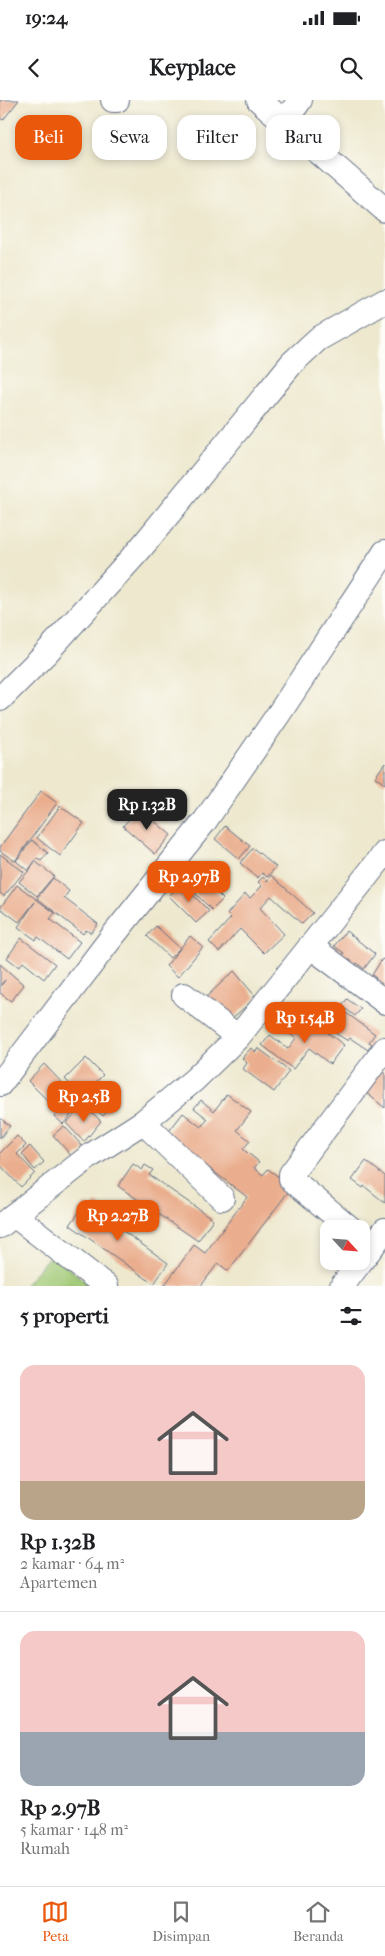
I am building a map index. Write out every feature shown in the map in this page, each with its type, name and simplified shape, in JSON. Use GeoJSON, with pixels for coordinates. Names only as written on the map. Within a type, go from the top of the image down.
{"type":"FeatureCollection","features":[{"type":"Feature","properties":{"kind":"street"},"geometry":{"type":"LineString","coordinates":[[259,100],[275,115]]}},
{"type":"Feature","properties":{"kind":"street"},"geometry":{"type":"LineString","coordinates":[[290,115],[300,100]]}},
{"type":"Feature","properties":{"kind":"street"},"geometry":{"type":"LineString","coordinates":[[328,160],[385,210]]}},
{"type":"Feature","properties":{"kind":"street"},"geometry":{"type":"LineString","coordinates":[[0,699],[47,652],[140,549],[292,363],[318,339],[385,301]]}},
{"type":"Feature","properties":{"kind":"street"},"geometry":{"type":"LineString","coordinates":[[0,1084],[112,937],[205,821],[280,712],[385,552]]}},
{"type":"Feature","properties":{"kind":"street"},"geometry":{"type":"LineString","coordinates":[[106,1286],[7,1220],[90,1156],[143,1122],[194,1080],[238,1037],[385,853]]}},
{"type":"Feature","properties":{"kind":"street"},"geometry":{"type":"LineString","coordinates":[[310,946],[385,1002]]}},
{"type":"Feature","properties":{"kind":"street"},"geometry":{"type":"LineString","coordinates":[[184,995],[238,1037]]}},
{"type":"Feature","properties":{"kind":"street"},"geometry":{"type":"LineString","coordinates":[[340,1220],[291,1179],[291,1174],[385,1049]]}},
{"type":"Feature","properties":{"kind":"street"},"geometry":{"type":"LineString","coordinates":[[143,1122],[222,1198]]}},
{"type":"Feature","properties":{"kind":"street"},"geometry":{"type":"LineString","coordinates":[[342,1286],[353,1270]]}},
{"type":"Feature","properties":{"kind":"green space"},"geometry":{"type":"Polygon","coordinates":[[[51,1254],[91,1286],[24,1286],[51,1254]]]}},
{"type":"Feature","properties":{"kind":"building"},"geometry":{"type":"Polygon","coordinates":[[[0,100],[19,100],[3,120],[0,118],[0,100]]]}},
{"type":"Feature","properties":{"kind":"building"},"geometry":{"type":"Polygon","coordinates":[[[385,763],[385,784],[375,777],[385,763]]]}},
{"type":"Feature","properties":{"kind":"building"},"geometry":{"type":"Polygon","coordinates":[[[41,791],[57,803],[15,861],[0,851],[0,847],[41,791]]]}},
{"type":"Feature","properties":{"kind":"building"},"geometry":{"type":"Polygon","coordinates":[[[60,806],[84,823],[60,856],[37,838],[60,806]]]}},
{"type":"Feature","properties":{"kind":"building"},"geometry":{"type":"Polygon","coordinates":[[[139,808],[171,835],[155,854],[123,826],[139,808]]]}},
{"type":"Feature","properties":{"kind":"building"},"geometry":{"type":"Polygon","coordinates":[[[225,826],[250,846],[239,859],[215,839],[225,826]]]}},
{"type":"Feature","properties":{"kind":"building"},"geometry":{"type":"Polygon","coordinates":[[[32,840],[48,853],[41,861],[37,858],[28,871],[16,861],[32,840]]]}},
{"type":"Feature","properties":{"kind":"building"},"geometry":{"type":"Polygon","coordinates":[[[253,848],[276,867],[267,877],[262,873],[258,878],[240,863],[253,848]]]}},
{"type":"Feature","properties":{"kind":"building"},"geometry":{"type":"Polygon","coordinates":[[[0,854],[24,872],[4,896],[0,893],[0,854]]]}},
{"type":"Feature","properties":{"kind":"building"},"geometry":{"type":"Polygon","coordinates":[[[36,862],[54,876],[37,896],[19,882],[36,862]]]}},
{"type":"Feature","properties":{"kind":"building"},"geometry":{"type":"Polygon","coordinates":[[[198,874],[223,899],[212,910],[187,885],[198,874]]]}},
{"type":"Feature","properties":{"kind":"building"},"geometry":{"type":"Polygon","coordinates":[[[271,875],[313,913],[302,924],[271,896],[260,908],[284,934],[264,953],[240,929],[219,952],[209,942],[231,918],[227,914],[245,894],[250,898],[262,886],[258,882],[263,877],[267,881],[271,875]]]}},
{"type":"Feature","properties":{"kind":"building"},"geometry":{"type":"Polygon","coordinates":[[[53,878],[69,891],[64,898],[98,924],[91,933],[86,930],[83,934],[37,898],[53,878]]]}},
{"type":"Feature","properties":{"kind":"building"},"geometry":{"type":"Polygon","coordinates":[[[181,883],[209,911],[196,923],[169,896],[181,883]]]}},
{"type":"Feature","properties":{"kind":"building"},"geometry":{"type":"Polygon","coordinates":[[[17,885],[55,913],[50,919],[80,942],[67,959],[38,937],[36,940],[18,927],[35,902],[19,922],[0,908],[17,885]]]}},
{"type":"Feature","properties":{"kind":"building"},"geometry":{"type":"Polygon","coordinates":[[[156,926],[180,948],[170,958],[147,936],[156,926]]]}},
{"type":"Feature","properties":{"kind":"building"},"geometry":{"type":"Polygon","coordinates":[[[346,931],[375,954],[364,969],[357,963],[353,968],[340,958],[344,953],[334,946],[346,931]]]}},
{"type":"Feature","properties":{"kind":"building"},"geometry":{"type":"Polygon","coordinates":[[[190,936],[203,947],[178,977],[166,966],[190,936]]]}},
{"type":"Feature","properties":{"kind":"building"},"geometry":{"type":"Polygon","coordinates":[[[21,938],[55,964],[44,979],[23,962],[19,967],[7,958],[21,938]]]}},
{"type":"Feature","properties":{"kind":"building"},"geometry":{"type":"Polygon","coordinates":[[[382,959],[385,960],[385,994],[371,986],[376,978],[372,975],[382,959]]]}},
{"type":"Feature","properties":{"kind":"building"},"geometry":{"type":"Polygon","coordinates":[[[0,964],[24,985],[11,1001],[0,993],[0,987],[5,980],[0,986],[0,964]]]}},
{"type":"Feature","properties":{"kind":"building"},"geometry":{"type":"Polygon","coordinates":[[[234,971],[256,997],[228,1022],[206,997],[234,971]]]}},
{"type":"Feature","properties":{"kind":"building"},"geometry":{"type":"Polygon","coordinates":[[[347,999],[361,1009],[355,1016],[342,1006],[347,999]]]}},
{"type":"Feature","properties":{"kind":"building"},"geometry":{"type":"Polygon","coordinates":[[[341,1009],[375,1034],[369,1042],[372,1044],[368,1050],[350,1038],[348,1041],[335,1033],[338,1029],[330,1024],[341,1009]]]}},
{"type":"Feature","properties":{"kind":"building"},"geometry":{"type":"Polygon","coordinates":[[[295,1016],[314,1030],[318,1024],[344,1045],[330,1064],[309,1048],[293,1069],[262,1045],[270,1035],[288,1049],[296,1038],[285,1030],[295,1016]]]}},
{"type":"Feature","properties":{"kind":"building"},"geometry":{"type":"Polygon","coordinates":[[[251,1048],[256,1052],[258,1048],[289,1071],[274,1092],[243,1069],[247,1063],[242,1058],[251,1048]]]}},
{"type":"Feature","properties":{"kind":"building"},"geometry":{"type":"Polygon","coordinates":[[[86,1058],[103,1075],[97,1081],[117,1101],[103,1116],[65,1079],[86,1058]]]}},
{"type":"Feature","properties":{"kind":"building"},"geometry":{"type":"Polygon","coordinates":[[[44,1064],[69,1090],[53,1106],[28,1081],[44,1064]]]}},
{"type":"Feature","properties":{"kind":"building"},"geometry":{"type":"Polygon","coordinates":[[[381,1070],[385,1074],[385,1108],[364,1091],[381,1070]]]}},
{"type":"Feature","properties":{"kind":"building"},"geometry":{"type":"Polygon","coordinates":[[[227,1094],[251,1112],[237,1130],[250,1141],[243,1149],[259,1162],[254,1168],[263,1175],[268,1169],[292,1187],[228,1271],[218,1263],[201,1286],[164,1286],[194,1245],[205,1253],[247,1197],[166,1135],[183,1113],[201,1127],[208,1119],[194,1108],[201,1100],[214,1111],[227,1094]]]}},
{"type":"Feature","properties":{"kind":"building"},"geometry":{"type":"Polygon","coordinates":[[[69,1099],[78,1107],[63,1124],[54,1116],[69,1099]]]}},
{"type":"Feature","properties":{"kind":"building"},"geometry":{"type":"Polygon","coordinates":[[[84,1105],[101,1121],[84,1142],[66,1123],[84,1105]]]}},
{"type":"Feature","properties":{"kind":"building"},"geometry":{"type":"Polygon","coordinates":[[[0,1118],[10,1126],[0,1138],[0,1118]]]}},
{"type":"Feature","properties":{"kind":"building"},"geometry":{"type":"Polygon","coordinates":[[[64,1126],[85,1149],[74,1159],[53,1135],[64,1126]]]}},
{"type":"Feature","properties":{"kind":"building"},"geometry":{"type":"Polygon","coordinates":[[[17,1136],[26,1145],[17,1154],[35,1173],[21,1187],[0,1165],[0,1153],[17,1136]]]}},
{"type":"Feature","properties":{"kind":"building"},"geometry":{"type":"Polygon","coordinates":[[[30,1146],[44,1162],[35,1170],[22,1154],[30,1146]]]}},
{"type":"Feature","properties":{"kind":"building"},"geometry":{"type":"Polygon","coordinates":[[[366,1161],[385,1176],[385,1203],[364,1186],[363,1188],[352,1180],[366,1161]]]}},
{"type":"Feature","properties":{"kind":"building"},"geometry":{"type":"Polygon","coordinates":[[[133,1164],[142,1170],[145,1165],[153,1170],[149,1175],[213,1219],[198,1241],[118,1186],[133,1164]]]}},
{"type":"Feature","properties":{"kind":"building"},"geometry":{"type":"Polygon","coordinates":[[[97,1203],[117,1217],[112,1223],[168,1263],[154,1284],[70,1225],[85,1204],[92,1209],[97,1203]]]}}]}
